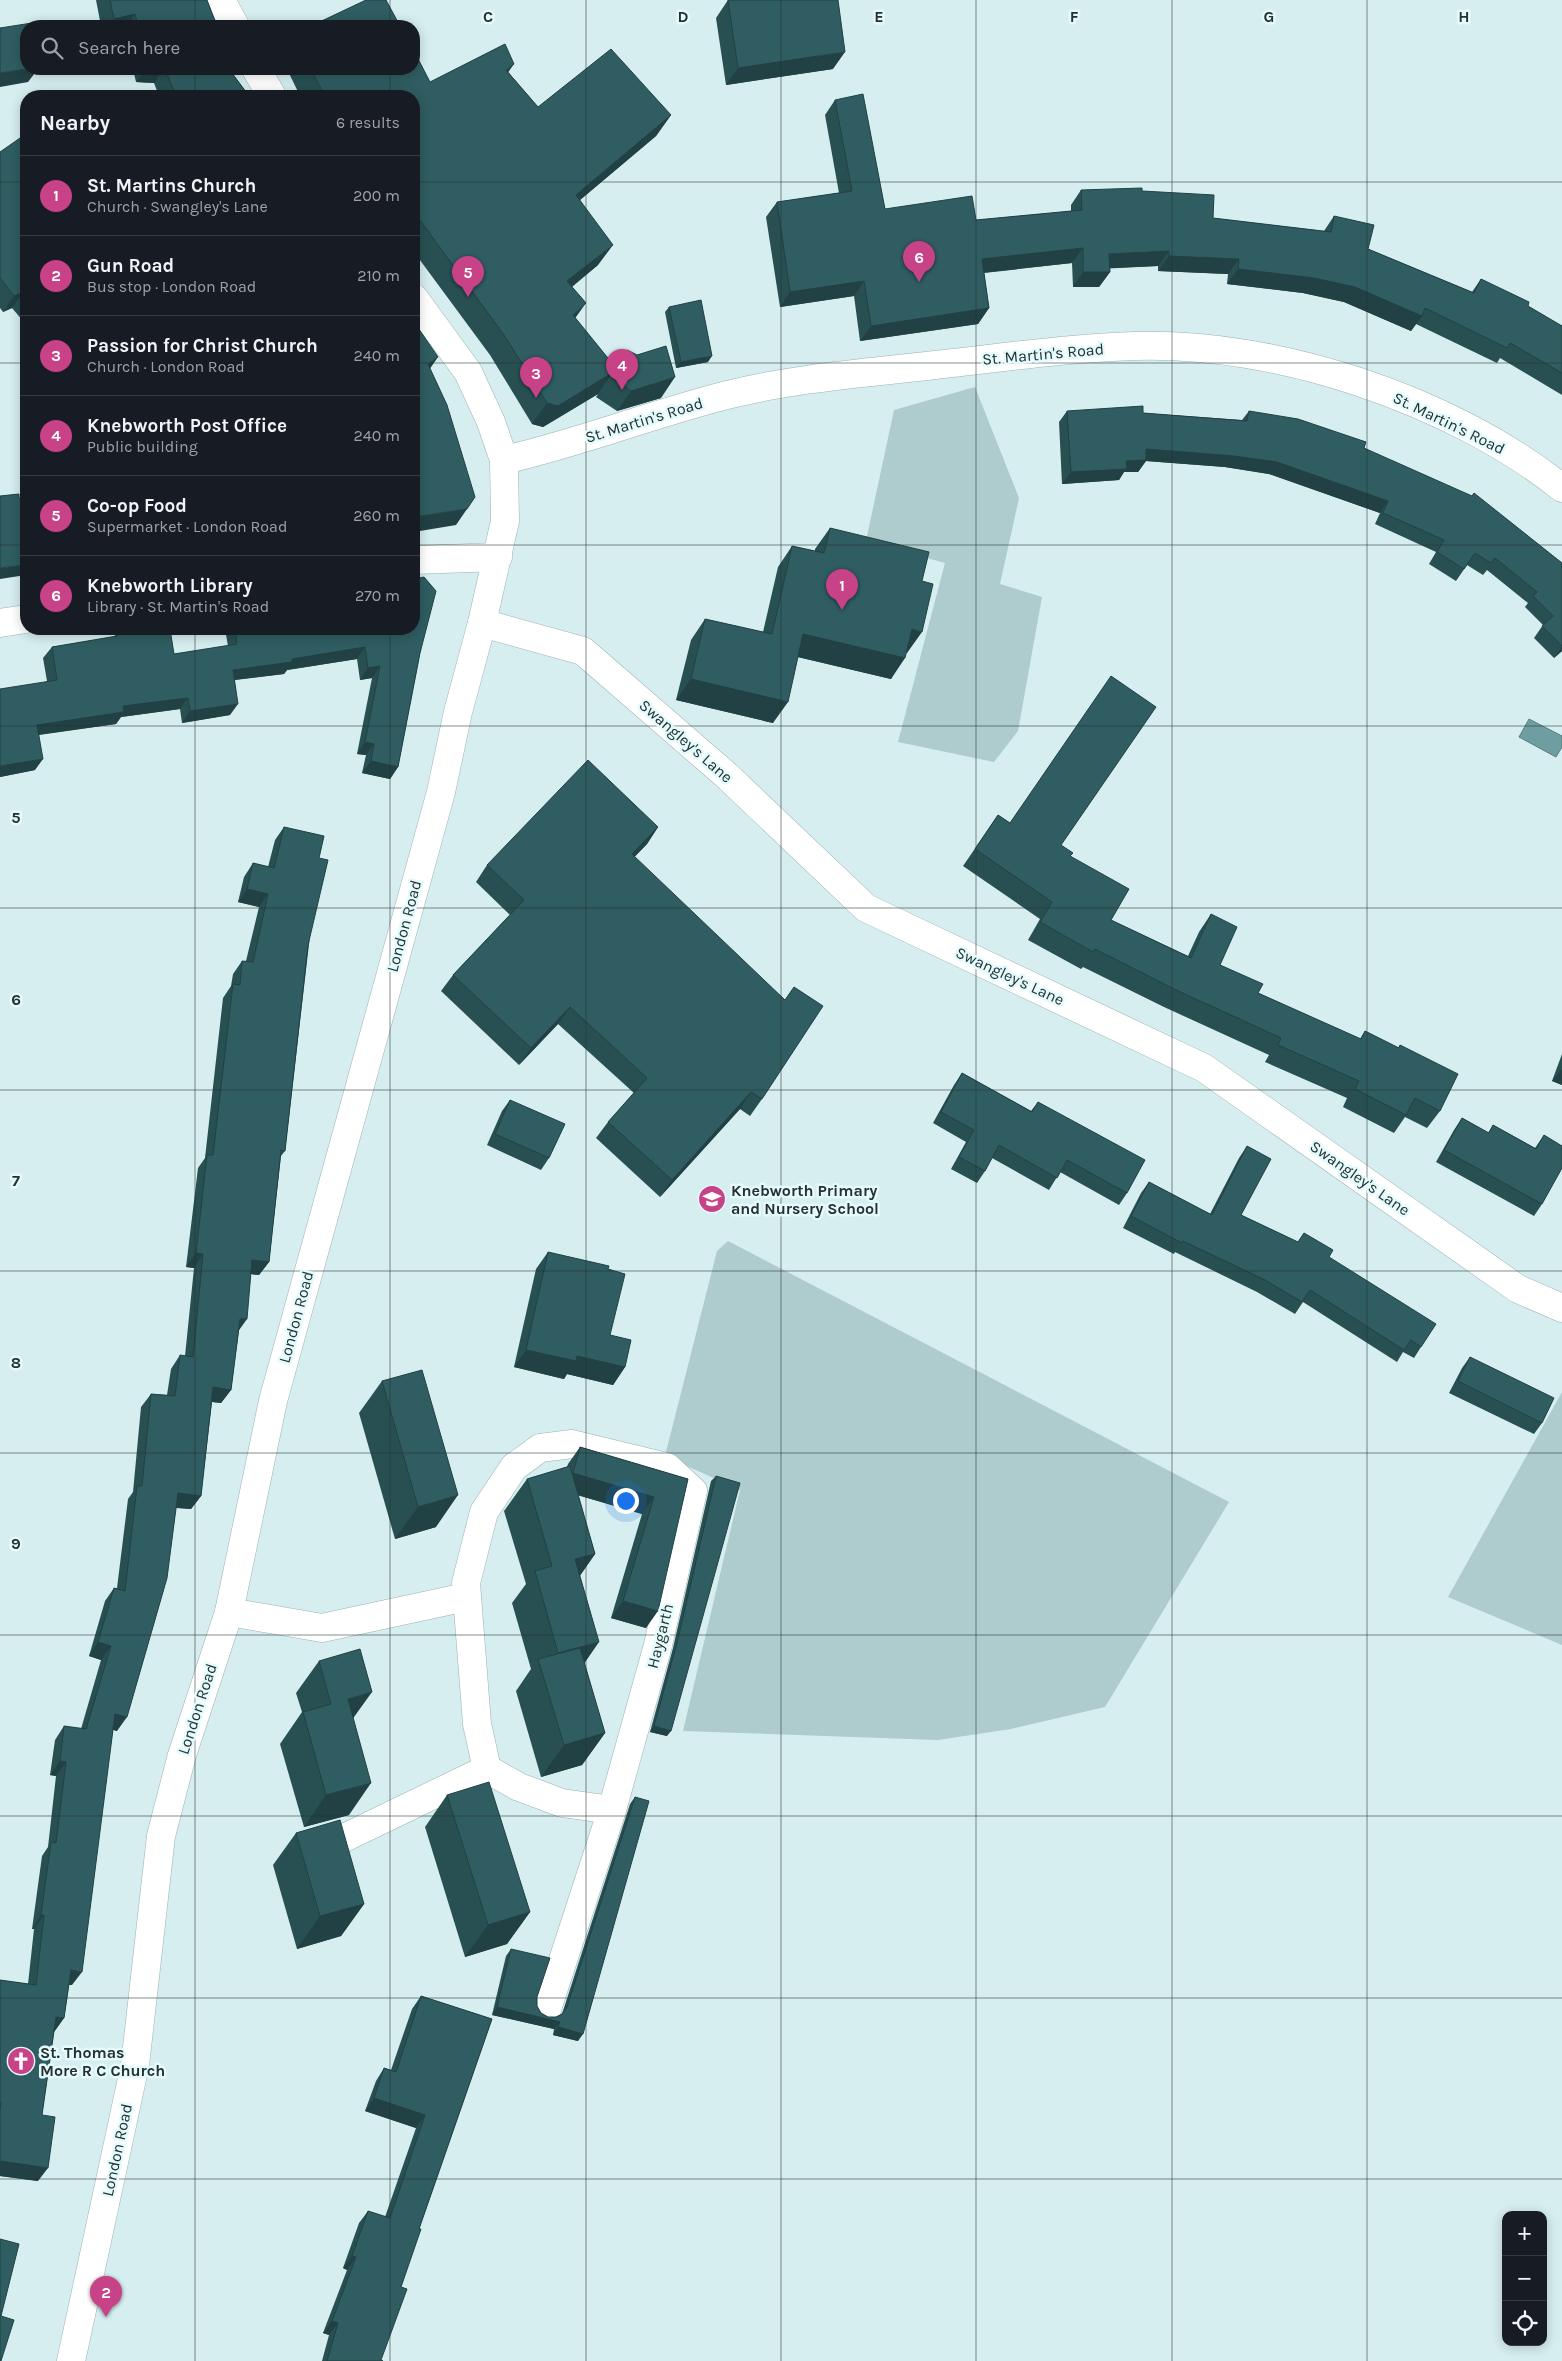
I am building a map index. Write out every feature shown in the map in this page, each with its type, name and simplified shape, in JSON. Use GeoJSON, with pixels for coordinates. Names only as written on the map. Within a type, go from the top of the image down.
{"type":"FeatureCollection","features":[{"type":"Feature","properties":{"kind":"street"},"geometry":{"type":"LineString","coordinates":[[221,0],[232,20]]}},
{"type":"Feature","properties":{"kind":"street"},"geometry":{"type":"LineString","coordinates":[[260,75],[268,90]]}},
{"type":"Feature","properties":{"kind":"street","name":"London Road"},"geometry":{"type":"LineString","coordinates":[[71,2361],[135,2066],[161,1836],[182,1755],[229,1612],[273,1401],[441,792],[458,712],[482,623],[505,521],[504,460],[491,422],[468,372],[420,306]]}},
{"type":"Feature","properties":{"kind":"street","name":"St. Martin's Road"},"geometry":{"type":"LineString","coordinates":[[504,460],[542,452],[726,395],[814,379],[1049,352],[1135,346],[1175,347],[1266,357],[1382,390],[1444,417],[1501,446],[1562,488]]}},
{"type":"Feature","properties":{"kind":"street"},"geometry":{"type":"LineString","coordinates":[[420,560],[498,557]]}},
{"type":"Feature","properties":{"kind":"street"},"geometry":{"type":"LineString","coordinates":[[0,623],[20,620]]}},
{"type":"Feature","properties":{"kind":"street","name":"Swangley's Lane"},"geometry":{"type":"LineString","coordinates":[[482,623],[583,651],[726,775],[866,908],[1204,1068],[1518,1289],[1562,1308]]}},
{"type":"Feature","properties":{"kind":"street","name":"Haygarth"},"geometry":{"type":"LineString","coordinates":[[487,1769],[477,1724],[466,1596],[466,1583],[484,1512],[514,1467],[540,1448],[572,1444],[667,1467],[693,1491],[658,1646],[612,1810]]}},
{"type":"Feature","properties":{"kind":"street"},"geometry":{"type":"LineString","coordinates":[[229,1612],[322,1628],[466,1596]]}},
{"type":"Feature","properties":{"kind":"street"},"geometry":{"type":"LineString","coordinates":[[344,1838],[487,1769],[519,1787],[562,1803],[612,1810],[547,2009]]}},
{"type":"Feature","properties":{"kind":"shaded area"},"geometry":{"type":"Polygon","coordinates":[[[975,387],[1019,498],[1000,584],[1042,597],[1018,731],[994,762],[898,742],[945,563],[866,541],[894,410],[975,387]]]}},
{"type":"Feature","properties":{"kind":"shaded area"},"geometry":{"type":"Polygon","coordinates":[[[1529,719],[1562,736],[1562,747],[1556,757],[1519,737],[1529,719]]]}},
{"type":"Feature","properties":{"kind":"shaded area"},"geometry":{"type":"Polygon","coordinates":[[[728,1241],[1229,1502],[1105,1707],[1011,1729],[938,1740],[683,1731],[740,1490],[665,1456],[717,1251],[728,1241]]]}},
{"type":"Feature","properties":{"kind":"shaded area"},"geometry":{"type":"Polygon","coordinates":[[[1562,1392],[1562,1645],[1448,1597],[1562,1392]]]}},
{"type":"Feature","properties":{"kind":"building"},"geometry":{"type":"Polygon","coordinates":[[[110,0],[207,0],[215,20],[136,20],[135,14],[114,19],[110,0]]]}},
{"type":"Feature","properties":{"kind":"building"},"geometry":{"type":"Polygon","coordinates":[[[366,0],[386,0],[397,20],[324,20],[366,0]]]}},
{"type":"Feature","properties":{"kind":"building"},"geometry":{"type":"Polygon","coordinates":[[[728,0],[838,0],[845,52],[738,68],[728,0]]]}},
{"type":"Feature","properties":{"kind":"building"},"geometry":{"type":"Polygon","coordinates":[[[20,25],[20,70],[0,73],[0,28],[20,25]]]}},
{"type":"Feature","properties":{"kind":"building"},"geometry":{"type":"Polygon","coordinates":[[[505,44],[514,64],[506,70],[538,107],[611,49],[671,115],[576,195],[613,245],[567,281],[586,303],[573,315],[616,368],[627,350],[637,355],[666,346],[675,377],[631,391],[611,376],[612,373],[558,406],[547,403],[504,335],[420,220],[420,90],[322,90],[314,75],[420,75],[420,63],[430,82],[505,44]]]}},
{"type":"Feature","properties":{"kind":"building"},"geometry":{"type":"Polygon","coordinates":[[[167,75],[233,75],[245,90],[174,90],[167,75]]]}},
{"type":"Feature","properties":{"kind":"building"},"geometry":{"type":"Polygon","coordinates":[[[863,94],[885,209],[972,196],[976,220],[1082,210],[1081,190],[1142,188],[1142,191],[1214,195],[1213,218],[1331,232],[1334,216],[1374,225],[1368,249],[1474,293],[1481,279],[1529,302],[1528,306],[1562,326],[1562,373],[1510,343],[1507,348],[1425,308],[1422,316],[1355,287],[1314,278],[1238,269],[1239,259],[1169,256],[1169,251],[1109,254],[1110,272],[1083,272],[1083,248],[982,259],[989,308],[871,326],[864,281],[790,292],[777,202],[852,191],[835,100],[863,94]]]}},
{"type":"Feature","properties":{"kind":"building"},"geometry":{"type":"Polygon","coordinates":[[[20,138],[20,293],[14,296],[0,278],[0,152],[20,138]]]}},
{"type":"Feature","properties":{"kind":"building"},"geometry":{"type":"Polygon","coordinates":[[[701,300],[712,356],[681,362],[669,307],[701,300]]]}},
{"type":"Feature","properties":{"kind":"building"},"geometry":{"type":"Polygon","coordinates":[[[420,331],[438,357],[428,364],[447,405],[475,497],[467,509],[420,516],[420,331]]]}},
{"type":"Feature","properties":{"kind":"building"},"geometry":{"type":"Polygon","coordinates":[[[1143,406],[1143,413],[1247,421],[1249,411],[1298,419],[1366,442],[1364,448],[1472,496],[1474,493],[1562,563],[1562,646],[1542,626],[1553,616],[1533,596],[1537,592],[1495,558],[1491,563],[1475,553],[1464,569],[1437,552],[1444,540],[1383,513],[1388,501],[1277,462],[1234,456],[1146,449],[1146,460],[1126,461],[1127,469],[1071,472],[1067,411],[1143,406]]]}},
{"type":"Feature","properties":{"kind":"building"},"geometry":{"type":"Polygon","coordinates":[[[19,494],[20,566],[0,568],[0,496],[19,494]]]}},
{"type":"Feature","properties":{"kind":"building"},"geometry":{"type":"Polygon","coordinates":[[[830,528],[929,552],[922,581],[933,584],[922,632],[912,629],[905,658],[803,634],[788,702],[691,679],[705,619],[772,634],[792,546],[824,553],[830,528]]]}},
{"type":"Feature","properties":{"kind":"building"},"geometry":{"type":"Polygon","coordinates":[[[424,577],[436,591],[420,653],[398,767],[371,761],[374,744],[365,742],[380,666],[368,668],[365,647],[292,659],[292,662],[233,670],[238,704],[190,711],[188,698],[123,706],[124,712],[37,725],[43,759],[0,766],[0,689],[57,680],[52,647],[116,635],[171,635],[174,654],[237,644],[236,635],[420,635],[420,578],[424,577]]]}},
{"type":"Feature","properties":{"kind":"building"},"geometry":{"type":"Polygon","coordinates":[[[1111,676],[1156,707],[1061,845],[1073,853],[1070,856],[1129,889],[1111,920],[1191,958],[1211,914],[1237,927],[1220,965],[1263,984],[1258,993],[1361,1039],[1365,1031],[1399,1048],[1400,1045],[1458,1074],[1440,1111],[1415,1098],[1406,1115],[1355,1089],[1359,1081],[1278,1045],[1281,1038],[1176,990],[1095,949],[1093,952],[1040,922],[1052,902],[975,849],[998,815],[1010,823],[1111,676]]]}},
{"type":"Feature","properties":{"kind":"building"},"geometry":{"type":"Polygon","coordinates":[[[588,760],[658,827],[632,854],[785,1000],[794,987],[823,1006],[762,1099],[751,1092],[672,1180],[608,1122],[647,1078],[570,1007],[531,1048],[453,975],[524,900],[487,865],[588,760]]]}},
{"type":"Feature","properties":{"kind":"building"},"geometry":{"type":"Polygon","coordinates":[[[284,827],[324,836],[319,858],[328,860],[308,945],[285,1151],[281,1150],[269,1262],[252,1260],[247,1319],[240,1319],[231,1390],[213,1387],[201,1496],[178,1493],[167,1578],[127,1717],[115,1714],[82,1972],[71,1970],[64,2018],[56,2017],[42,2115],[55,2117],[48,2168],[0,2161],[0,1980],[36,1985],[44,1915],[41,1915],[51,1842],[56,1843],[66,1762],[60,1761],[64,1726],[86,1729],[111,1646],[98,1642],[114,1588],[125,1591],[137,1486],[142,1486],[151,1394],[175,1396],[180,1355],[193,1357],[203,1254],[196,1253],[207,1155],[213,1155],[233,984],[240,985],[242,961],[253,962],[268,894],[247,889],[253,863],[274,868],[284,827]]]}},
{"type":"Feature","properties":{"kind":"building"},"geometry":{"type":"Polygon","coordinates":[[[962,1073],[1032,1112],[1038,1102],[1145,1160],[1127,1193],[1067,1160],[1057,1178],[999,1145],[985,1171],[959,1157],[974,1130],[941,1112],[962,1073]]]}},
{"type":"Feature","properties":{"kind":"building"},"geometry":{"type":"Polygon","coordinates":[[[510,1100],[565,1124],[549,1158],[495,1134],[510,1100]]]}},
{"type":"Feature","properties":{"kind":"building"},"geometry":{"type":"Polygon","coordinates":[[[1462,1118],[1489,1133],[1493,1125],[1536,1149],[1544,1135],[1562,1146],[1562,1168],[1542,1204],[1444,1150],[1462,1118]]]}},
{"type":"Feature","properties":{"kind":"building"},"geometry":{"type":"Polygon","coordinates":[[[1247,1146],[1271,1159],[1241,1215],[1298,1242],[1304,1233],[1333,1250],[1329,1257],[1436,1324],[1421,1347],[1411,1340],[1404,1350],[1310,1290],[1302,1302],[1265,1280],[1183,1241],[1182,1243],[1131,1216],[1149,1182],[1212,1215],[1247,1146]]]}},
{"type":"Feature","properties":{"kind":"building"},"geometry":{"type":"Polygon","coordinates":[[[548,1252],[609,1266],[608,1269],[625,1274],[610,1335],[631,1340],[625,1367],[577,1356],[576,1361],[526,1350],[548,1252]]]}},
{"type":"Feature","properties":{"kind":"building"},"geometry":{"type":"Polygon","coordinates":[[[1470,1357],[1554,1398],[1542,1423],[1458,1381],[1470,1357]]]}},
{"type":"Feature","properties":{"kind":"building"},"geometry":{"type":"Polygon","coordinates":[[[422,1370],[458,1495],[418,1507],[382,1381],[422,1370]]]}},
{"type":"Feature","properties":{"kind":"building"},"geometry":{"type":"Polygon","coordinates":[[[580,1447],[688,1479],[658,1611],[623,1601],[654,1497],[573,1473],[580,1447]]]}},
{"type":"Feature","properties":{"kind":"building"},"geometry":{"type":"Polygon","coordinates":[[[570,1466],[595,1554],[575,1559],[599,1642],[558,1653],[535,1571],[552,1566],[527,1479],[570,1466]]]}},
{"type":"Feature","properties":{"kind":"building"},"geometry":{"type":"Polygon","coordinates":[[[716,1476],[740,1483],[671,1731],[654,1726],[677,1643],[716,1476]]]}},
{"type":"Feature","properties":{"kind":"building"},"geometry":{"type":"Polygon","coordinates":[[[580,1648],[605,1733],[564,1745],[538,1659],[580,1648]]]}},
{"type":"Feature","properties":{"kind":"building"},"geometry":{"type":"Polygon","coordinates":[[[360,1649],[372,1692],[348,1699],[371,1783],[326,1795],[303,1712],[331,1704],[319,1661],[360,1649]]]}},
{"type":"Feature","properties":{"kind":"building"},"geometry":{"type":"Polygon","coordinates":[[[489,1782],[530,1912],[488,1925],[447,1795],[489,1782]]]}},
{"type":"Feature","properties":{"kind":"building"},"geometry":{"type":"Polygon","coordinates":[[[635,1797],[649,1801],[583,2034],[558,2027],[560,2022],[497,2007],[511,1949],[550,1958],[537,1997],[537,2006],[541,2013],[548,2017],[556,2017],[562,2014],[567,2007],[635,1797]]]}},
{"type":"Feature","properties":{"kind":"building"},"geometry":{"type":"Polygon","coordinates":[[[340,1820],[364,1904],[320,1916],[296,1833],[340,1820]]]}},
{"type":"Feature","properties":{"kind":"building"},"geometry":{"type":"Polygon","coordinates":[[[421,1996],[492,2019],[419,2229],[421,2229],[401,2287],[407,2289],[381,2360],[383,2361],[327,2361],[338,2323],[332,2321],[356,2257],[352,2256],[368,2211],[390,2218],[425,2115],[374,2098],[384,2068],[396,2072],[421,1996]]]}},
{"type":"Feature","properties":{"kind":"building"},"geometry":{"type":"Polygon","coordinates":[[[0,2239],[19,2244],[1,2316],[14,2320],[1,2361],[0,2361],[0,2239]]]}},
{"type":"Feature","properties":{"kind":"place","name":"Knebworth Library"},"geometry":{"type":"Point","coordinates":[919,282]}},
{"type":"Feature","properties":{"kind":"place","name":"Co-op Food"},"geometry":{"type":"Point","coordinates":[468,297]}},
{"type":"Feature","properties":{"kind":"place","name":"Knebworth Post Office"},"geometry":{"type":"Point","coordinates":[622,390]}},
{"type":"Feature","properties":{"kind":"place","name":"Passion for Christ Church"},"geometry":{"type":"Point","coordinates":[536,398]}},
{"type":"Feature","properties":{"kind":"place","name":"St. Martins Church"},"geometry":{"type":"Point","coordinates":[842,610]}},
{"type":"Feature","properties":{"kind":"place","name":"Knebworth Primary and Nursery School"},"geometry":{"type":"Point","coordinates":[712,1199]}},
{"type":"Feature","properties":{"kind":"place","name":"St. Thomas More R C Church"},"geometry":{"type":"Point","coordinates":[21,2061]}},
{"type":"Feature","properties":{"kind":"place","name":"Gun Road"},"geometry":{"type":"Point","coordinates":[106,2317]}}]}
